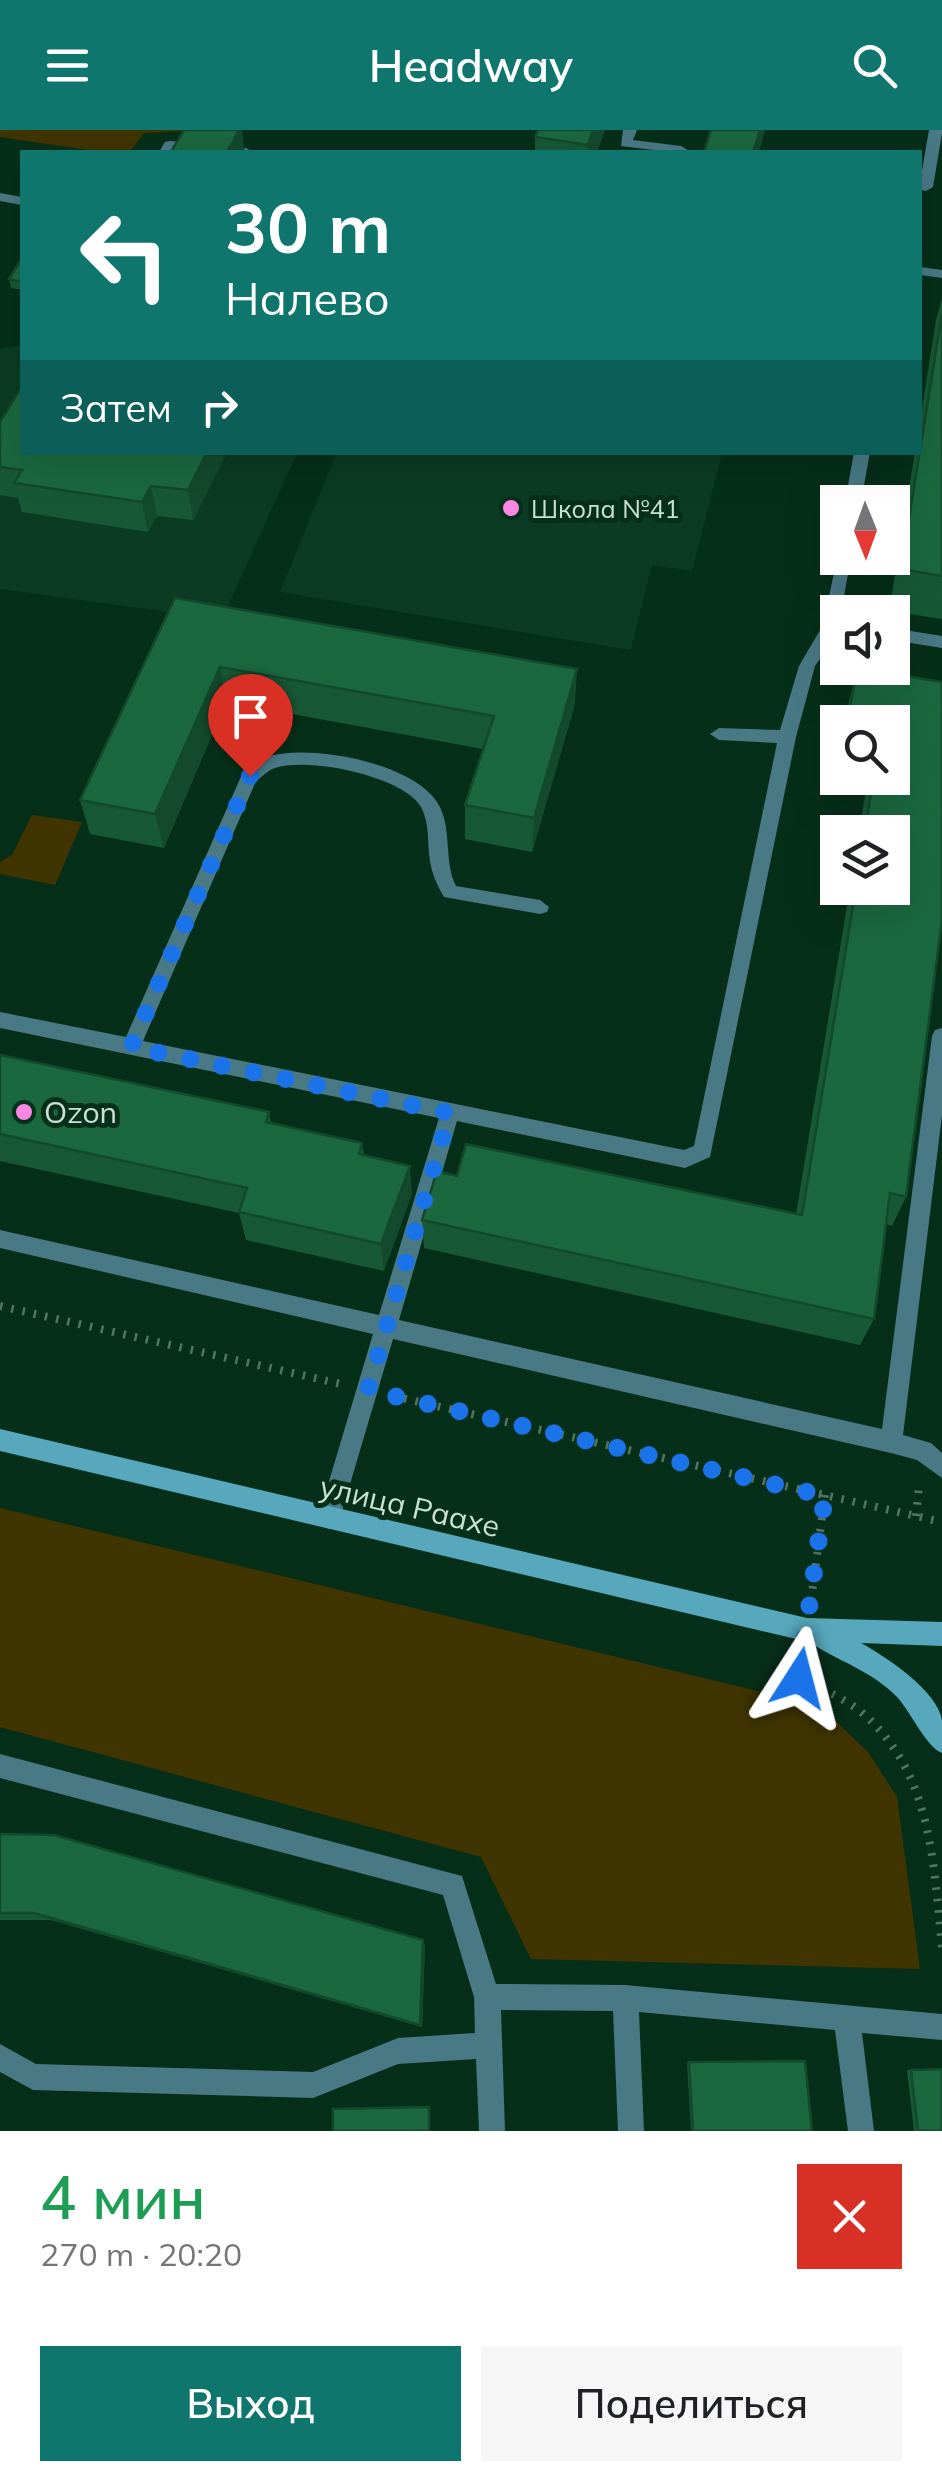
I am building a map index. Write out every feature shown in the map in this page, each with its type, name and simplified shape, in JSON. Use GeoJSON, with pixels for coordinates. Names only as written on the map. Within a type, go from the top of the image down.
{"type":"FeatureCollection","features":[{"type":"Feature","properties":{"kind":"main road","name":"улица Раахе"},"geometry":{"type":"LineString","coordinates":[[0,1440],[807,1630]]}},
{"type":"Feature","properties":{"kind":"main road"},"geometry":{"type":"LineString","coordinates":[[807,1630],[942,1634]]}},
{"type":"Feature","properties":{"kind":"main road"},"geometry":{"type":"LineString","coordinates":[[807,1630],[874,1660],[904,1685],[930,1716],[942,1741]]}},
{"type":"Feature","properties":{"kind":"lane"},"geometry":{"type":"LineString","coordinates":[[630,130],[626,143],[681,150]]}},
{"type":"Feature","properties":{"kind":"lane"},"geometry":{"type":"LineString","coordinates":[[922,186],[926,187],[936,130]]}},
{"type":"Feature","properties":{"kind":"lane"},"geometry":{"type":"LineString","coordinates":[[167,150],[170,145],[224,150]]}},
{"type":"Feature","properties":{"kind":"lane"},"geometry":{"type":"LineString","coordinates":[[856,485],[861,455]]}},
{"type":"Feature","properties":{"kind":"lane"},"geometry":{"type":"LineString","coordinates":[[910,637],[942,642]]}},
{"type":"Feature","properties":{"kind":"lane"},"geometry":{"type":"LineString","coordinates":[[0,1020],[685,1159],[703,1151],[787,737],[807,666],[820,647]]}},
{"type":"Feature","properties":{"kind":"lane"},"geometry":{"type":"LineString","coordinates":[[718,734],[787,737]]}},
{"type":"Feature","properties":{"kind":"lane"},"geometry":{"type":"LineString","coordinates":[[131,1047],[250,776],[270,761],[299,758],[396,776],[414,787],[432,808],[439,876],[450,892],[540,907]]}},
{"type":"Feature","properties":{"kind":"lane"},"geometry":{"type":"LineString","coordinates":[[892,1442],[942,1036]]}},
{"type":"Feature","properties":{"kind":"lane"},"geometry":{"type":"LineString","coordinates":[[330,1518],[450,1113]]}},
{"type":"Feature","properties":{"kind":"lane"},"geometry":{"type":"LineString","coordinates":[[0,1239],[892,1442],[923,1451],[942,1468]]}},
{"type":"Feature","properties":{"kind":"lane"},"geometry":{"type":"LineString","coordinates":[[0,1766],[453,1886],[487,1997],[492,2131]]}},
{"type":"Feature","properties":{"kind":"lane"},"geometry":{"type":"LineString","coordinates":[[487,1997],[625,1998],[942,2027]]}},
{"type":"Feature","properties":{"kind":"lane"},"geometry":{"type":"LineString","coordinates":[[625,1998],[631,2131]]}},
{"type":"Feature","properties":{"kind":"lane"},"geometry":{"type":"LineString","coordinates":[[848,2018],[861,2131]]}},
{"type":"Feature","properties":{"kind":"lane"},"geometry":{"type":"LineString","coordinates":[[0,2057],[33,2077],[313,2085],[398,2051],[491,2045]]}},
{"type":"Feature","properties":{"kind":"path"},"geometry":{"type":"LineString","coordinates":[[0,1306],[942,1522]]}},
{"type":"Feature","properties":{"kind":"path"},"geometry":{"type":"LineString","coordinates":[[825,1496],[799,1678],[859,1711],[902,1753],[924,1798],[942,1947]]}},
{"type":"Feature","properties":{"kind":"shaded area"},"geometry":{"type":"Polygon","coordinates":[[[0,130],[203,130],[144,133],[131,150],[88,150],[0,137],[0,130]]]}},
{"type":"Feature","properties":{"kind":"shaded area"},"geometry":{"type":"Polygon","coordinates":[[[20,345],[20,455],[296,455],[222,619],[0,589],[0,349],[20,345]]]}},
{"type":"Feature","properties":{"kind":"shaded area","name":"Школа №41"},"geometry":{"type":"Polygon","coordinates":[[[336,455],[721,455],[692,571],[652,565],[631,650],[280,592],[336,455]]]}},
{"type":"Feature","properties":{"kind":"shaded area"},"geometry":{"type":"Polygon","coordinates":[[[32,815],[82,822],[55,885],[0,874],[0,862],[12,855],[32,815]]]}},
{"type":"Feature","properties":{"kind":"shaded area"},"geometry":{"type":"Polygon","coordinates":[[[0,1508],[820,1706],[868,1752],[897,1797],[920,1969],[531,1959],[481,1857],[0,1727],[0,1508]]]}},
{"type":"Feature","properties":{"kind":"building"},"geometry":{"type":"Polygon","coordinates":[[[184,130],[239,130],[228,150],[172,150],[184,130]]]}},
{"type":"Feature","properties":{"kind":"building"},"geometry":{"type":"Polygon","coordinates":[[[538,130],[593,130],[588,145],[535,137],[538,130]]]}},
{"type":"Feature","properties":{"kind":"building"},"geometry":{"type":"Polygon","coordinates":[[[711,130],[760,130],[754,150],[705,150],[711,130]]]}},
{"type":"Feature","properties":{"kind":"building"},"geometry":{"type":"Polygon","coordinates":[[[20,261],[20,282],[9,279],[20,261]]]}},
{"type":"Feature","properties":{"kind":"building"},"geometry":{"type":"Polygon","coordinates":[[[942,313],[942,576],[910,571],[910,513],[942,313]]]}},
{"type":"Feature","properties":{"kind":"building"},"geometry":{"type":"Polygon","coordinates":[[[20,389],[20,455],[206,455],[188,490],[151,486],[142,502],[14,483],[22,470],[0,467],[0,422],[20,389]]]}},
{"type":"Feature","properties":{"kind":"building"},"geometry":{"type":"Polygon","coordinates":[[[175,598],[577,669],[534,818],[465,805],[494,716],[220,667],[155,814],[80,800],[175,598]]]}},
{"type":"Feature","properties":{"kind":"building"},"geometry":{"type":"Polygon","coordinates":[[[910,677],[942,682],[942,919],[906,1197],[890,1193],[874,1319],[422,1220],[437,1171],[457,1176],[466,1144],[802,1215],[853,905],[910,905],[910,815],[868,815],[870,795],[910,795],[910,705],[851,705],[854,685],[910,685],[910,677]]]}},
{"type":"Feature","properties":{"kind":"building"},"geometry":{"type":"Polygon","coordinates":[[[0,1055],[269,1112],[266,1122],[362,1143],[359,1154],[410,1166],[381,1244],[239,1212],[247,1188],[0,1134],[0,1055]]]}},
{"type":"Feature","properties":{"kind":"building"},"geometry":{"type":"Polygon","coordinates":[[[0,1834],[54,1835],[423,1940],[420,2025],[34,1913],[0,1913],[0,1834]]]}},
{"type":"Feature","properties":{"kind":"building"},"geometry":{"type":"Polygon","coordinates":[[[805,2061],[812,2131],[693,2131],[689,2062],[805,2061]]]}},
{"type":"Feature","properties":{"kind":"building"},"geometry":{"type":"Polygon","coordinates":[[[942,2069],[942,2131],[918,2131],[911,2070],[942,2069]]]}},
{"type":"Feature","properties":{"kind":"building"},"geometry":{"type":"Polygon","coordinates":[[[429,2107],[429,2131],[333,2131],[333,2109],[429,2107]]]}},
{"type":"Feature","properties":{"kind":"place","name":"Школа №41"},"geometry":{"type":"Point","coordinates":[511,508]}},
{"type":"Feature","properties":{"kind":"place","name":"Ozon"},"geometry":{"type":"Point","coordinates":[24,1112]}},
{"type":"Feature","properties":{"kind":"route"},"geometry":{"type":"LineString","coordinates":[[250,776],[131,1047],[450,1113],[368,1390],[825,1496],[799,1678]]}}]}
